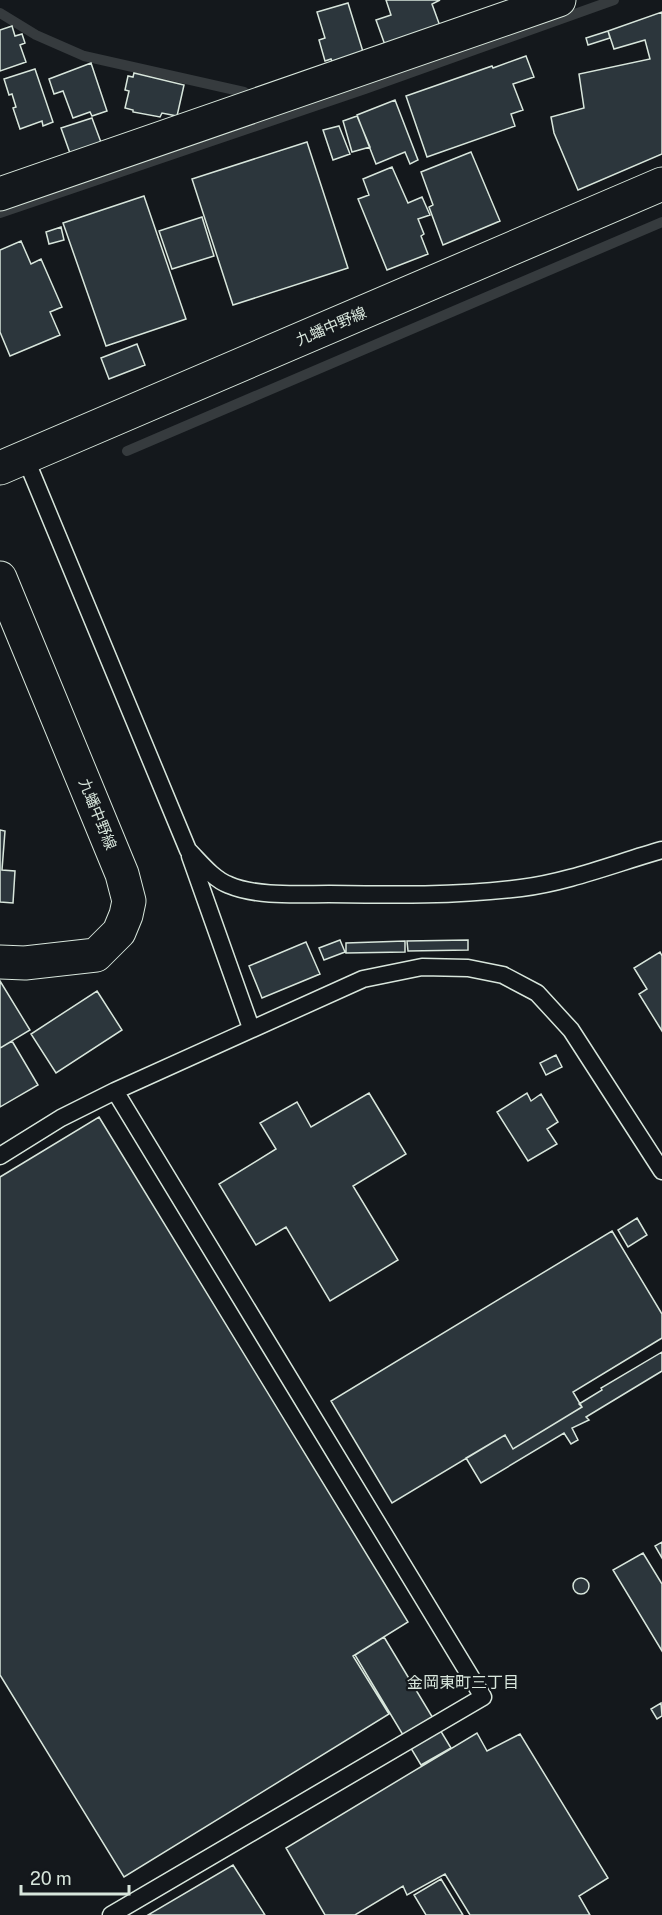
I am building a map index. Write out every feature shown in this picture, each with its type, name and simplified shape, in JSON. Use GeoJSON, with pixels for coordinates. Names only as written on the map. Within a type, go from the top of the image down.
{"type":"FeatureCollection","features":[{"type":"Feature","properties":{"kind":"main road"},"geometry":{"type":"LineString","coordinates":[[0,194],[559,0]]}},
{"type":"Feature","properties":{"kind":"main road","name":"九蟠中野線"},"geometry":{"type":"LineString","coordinates":[[12,462],[662,184]]}},
{"type":"Feature","properties":{"kind":"main road","name":"九蟠中野線"},"geometry":{"type":"LineString","coordinates":[[0,578],[122,874],[129,901],[119,932],[96,955],[25,963],[0,962]]}},
{"type":"Feature","properties":{"kind":"lane"},"geometry":{"type":"LineString","coordinates":[[12,462],[188,850],[251,1028]]}},
{"type":"Feature","properties":{"kind":"lane"},"geometry":{"type":"LineString","coordinates":[[188,850],[212,874],[228,885],[249,891],[408,895],[522,888],[662,850]]}},
{"type":"Feature","properties":{"kind":"lane"},"geometry":{"type":"LineString","coordinates":[[0,1156],[62,1118],[115,1091],[363,979],[422,967],[468,968],[502,975],[537,993],[572,1030],[662,1171]]}},
{"type":"Feature","properties":{"kind":"lane"},"geometry":{"type":"LineString","coordinates":[[111,1915],[483,1697],[115,1091]]}},
{"type":"Feature","properties":{"kind":"building"},"geometry":{"type":"Polygon","coordinates":[[[386,0],[440,0],[432,4],[440,26],[385,45],[376,20],[391,15],[386,0]]]}},
{"type":"Feature","properties":{"kind":"building"},"geometry":{"type":"Polygon","coordinates":[[[348,3],[364,55],[333,64],[331,59],[325,61],[319,40],[325,38],[317,12],[348,3]]]}},
{"type":"Feature","properties":{"kind":"building"},"geometry":{"type":"Polygon","coordinates":[[[662,12],[662,154],[578,190],[554,133],[551,117],[584,108],[579,74],[650,59],[645,40],[614,49],[608,31],[662,12]]]}},
{"type":"Feature","properties":{"kind":"building"},"geometry":{"type":"Polygon","coordinates":[[[12,26],[15,36],[22,34],[25,43],[20,45],[26,62],[0,71],[0,30],[12,26]]]}},
{"type":"Feature","properties":{"kind":"building"},"geometry":{"type":"Polygon","coordinates":[[[608,31],[610,38],[588,45],[586,38],[608,31]]]}},
{"type":"Feature","properties":{"kind":"building"},"geometry":{"type":"Polygon","coordinates":[[[526,56],[534,77],[513,84],[523,110],[511,114],[515,126],[427,157],[406,96],[526,56]]]}},
{"type":"Feature","properties":{"kind":"building"},"geometry":{"type":"Polygon","coordinates":[[[91,63],[107,111],[92,116],[90,112],[73,118],[63,91],[54,94],[49,79],[91,63]]]}},
{"type":"Feature","properties":{"kind":"building"},"geometry":{"type":"Polygon","coordinates":[[[35,69],[53,122],[43,126],[42,121],[20,129],[13,108],[16,107],[12,94],[9,95],[4,79],[35,69]]]}},
{"type":"Feature","properties":{"kind":"building"},"geometry":{"type":"Polygon","coordinates":[[[134,73],[184,85],[177,116],[162,113],[160,117],[133,112],[125,108],[129,91],[125,90],[128,76],[133,77],[134,73]]]}},
{"type":"Feature","properties":{"kind":"building"},"geometry":{"type":"Polygon","coordinates":[[[395,100],[418,160],[410,164],[405,152],[376,164],[357,115],[395,100]]]}},
{"type":"Feature","properties":{"kind":"building"},"geometry":{"type":"Polygon","coordinates":[[[357,116],[370,147],[352,152],[343,121],[357,116]]]}},
{"type":"Feature","properties":{"kind":"building"},"geometry":{"type":"Polygon","coordinates":[[[92,118],[102,145],[71,156],[61,128],[92,118]]]}},
{"type":"Feature","properties":{"kind":"building"},"geometry":{"type":"Polygon","coordinates":[[[339,126],[350,154],[333,160],[323,130],[339,126]]]}},
{"type":"Feature","properties":{"kind":"building"},"geometry":{"type":"Polygon","coordinates":[[[307,142],[348,268],[233,305],[192,179],[307,142]]]}},
{"type":"Feature","properties":{"kind":"building"},"geometry":{"type":"Polygon","coordinates":[[[471,152],[500,221],[443,245],[429,207],[433,205],[421,172],[471,152]]]}},
{"type":"Feature","properties":{"kind":"building"},"geometry":{"type":"Polygon","coordinates":[[[392,167],[408,203],[422,197],[430,215],[418,219],[428,254],[387,270],[358,199],[369,195],[363,179],[392,167]]]}},
{"type":"Feature","properties":{"kind":"building"},"geometry":{"type":"Polygon","coordinates":[[[144,196],[186,319],[106,346],[63,223],[144,196]]]}},
{"type":"Feature","properties":{"kind":"building"},"geometry":{"type":"Polygon","coordinates":[[[202,217],[214,256],[172,269],[159,231],[202,217]]]}},
{"type":"Feature","properties":{"kind":"building"},"geometry":{"type":"Polygon","coordinates":[[[61,227],[64,240],[49,244],[46,232],[61,227]]]}},
{"type":"Feature","properties":{"kind":"building"},"geometry":{"type":"Polygon","coordinates":[[[21,241],[31,264],[41,259],[62,307],[50,312],[60,335],[10,356],[0,332],[0,250],[21,241]]]}},
{"type":"Feature","properties":{"kind":"building"},"geometry":{"type":"Polygon","coordinates":[[[137,344],[145,365],[109,379],[101,358],[137,344]]]}},
{"type":"Feature","properties":{"kind":"building"},"geometry":{"type":"Polygon","coordinates":[[[0,830],[5,831],[2,870],[15,871],[13,903],[0,902],[0,830]]]}},
{"type":"Feature","properties":{"kind":"building"},"geometry":{"type":"Polygon","coordinates":[[[340,940],[345,952],[324,960],[319,948],[340,940]]]}},
{"type":"Feature","properties":{"kind":"building"},"geometry":{"type":"Polygon","coordinates":[[[468,940],[468,950],[408,951],[407,941],[468,940]]]}},
{"type":"Feature","properties":{"kind":"building"},"geometry":{"type":"Polygon","coordinates":[[[405,941],[405,952],[346,953],[346,943],[405,941]]]}},
{"type":"Feature","properties":{"kind":"building"},"geometry":{"type":"Polygon","coordinates":[[[306,942],[320,974],[262,998],[249,966],[306,942]]]}},
{"type":"Feature","properties":{"kind":"building"},"geometry":{"type":"Polygon","coordinates":[[[660,952],[662,956],[662,1031],[639,994],[647,989],[634,968],[660,952]]]}},
{"type":"Feature","properties":{"kind":"building"},"geometry":{"type":"Polygon","coordinates":[[[0,981],[30,1030],[0,1048],[0,981]]]}},
{"type":"Feature","properties":{"kind":"building"},"geometry":{"type":"Polygon","coordinates":[[[97,991],[122,1030],[56,1073],[31,1034],[97,991]]]}},
{"type":"Feature","properties":{"kind":"building"},"geometry":{"type":"Polygon","coordinates":[[[12,1041],[38,1085],[0,1107],[0,1048],[12,1041]]]}},
{"type":"Feature","properties":{"kind":"building"},"geometry":{"type":"Polygon","coordinates":[[[556,1055],[562,1067],[546,1075],[540,1063],[556,1055]]]}},
{"type":"Feature","properties":{"kind":"building"},"geometry":{"type":"Polygon","coordinates":[[[369,1093],[406,1154],[353,1186],[398,1260],[330,1301],[286,1227],[256,1245],[219,1184],[276,1149],[260,1123],[297,1102],[311,1127],[369,1093]]]}},
{"type":"Feature","properties":{"kind":"building"},"geometry":{"type":"Polygon","coordinates":[[[527,1093],[531,1101],[541,1094],[558,1122],[547,1129],[557,1144],[528,1161],[497,1112],[527,1093]]]}},
{"type":"Feature","properties":{"kind":"building"},"geometry":{"type":"Polygon","coordinates":[[[99,1117],[408,1622],[353,1656],[389,1714],[124,1877],[0,1675],[0,1177],[99,1117]]]}},
{"type":"Feature","properties":{"kind":"building"},"geometry":{"type":"Polygon","coordinates":[[[637,1218],[647,1235],[628,1247],[618,1230],[637,1218]]]}},
{"type":"Feature","properties":{"kind":"building"},"geometry":{"type":"Polygon","coordinates":[[[612,1231],[662,1314],[662,1338],[573,1392],[582,1407],[513,1449],[505,1435],[392,1503],[331,1401],[612,1231]]]}},
{"type":"Feature","properties":{"kind":"building"},"geometry":{"type":"Polygon","coordinates":[[[662,1352],[662,1371],[586,1417],[589,1420],[572,1428],[578,1440],[571,1444],[564,1433],[481,1483],[466,1458],[505,1435],[513,1449],[582,1407],[579,1404],[602,1390],[601,1388],[662,1352]]]}},
{"type":"Feature","properties":{"kind":"building"},"geometry":{"type":"Polygon","coordinates":[[[662,1542],[662,1558],[655,1546],[662,1542]]]}},
{"type":"Feature","properties":{"kind":"building"},"geometry":{"type":"Polygon","coordinates":[[[643,1553],[662,1584],[662,1651],[613,1570],[643,1553]]]}},
{"type":"Feature","properties":{"kind":"building"},"geometry":{"type":"Polygon","coordinates":[[[578,1578],[584,1578],[589,1586],[587,1592],[578,1594],[573,1589],[573,1583],[578,1578]]]}},
{"type":"Feature","properties":{"kind":"building"},"geometry":{"type":"Polygon","coordinates":[[[384,1637],[451,1748],[421,1765],[355,1655],[384,1637]]]}},
{"type":"Feature","properties":{"kind":"building"},"geometry":{"type":"Polygon","coordinates":[[[661,1703],[662,1716],[657,1719],[651,1709],[661,1703]]]}},
{"type":"Feature","properties":{"kind":"building"},"geometry":{"type":"Polygon","coordinates":[[[477,1733],[487,1751],[520,1734],[608,1878],[579,1896],[590,1915],[470,1915],[445,1874],[407,1895],[403,1886],[355,1915],[325,1915],[286,1848],[477,1733]]]}},
{"type":"Feature","properties":{"kind":"building"},"geometry":{"type":"Polygon","coordinates":[[[233,1865],[265,1915],[148,1915],[233,1865]]]}},
{"type":"Feature","properties":{"kind":"building"},"geometry":{"type":"Polygon","coordinates":[[[441,1879],[463,1915],[426,1915],[414,1895],[441,1879]]]}},
{"type":"Feature","properties":{"kind":"waterway"},"geometry":{"type":"LineString","coordinates":[[0,213],[365,89],[614,0]]}},
{"type":"Feature","properties":{"kind":"waterway"},"geometry":{"type":"LineString","coordinates":[[0,13],[36,35],[84,56],[244,92]]}},
{"type":"Feature","properties":{"kind":"waterway"},"geometry":{"type":"LineString","coordinates":[[127,451],[662,222]]}},
{"type":"Feature","properties":{"kind":"district","name":"金岡東町三丁目"},"geometry":{"type":"Point","coordinates":[463,1682]}}]}
